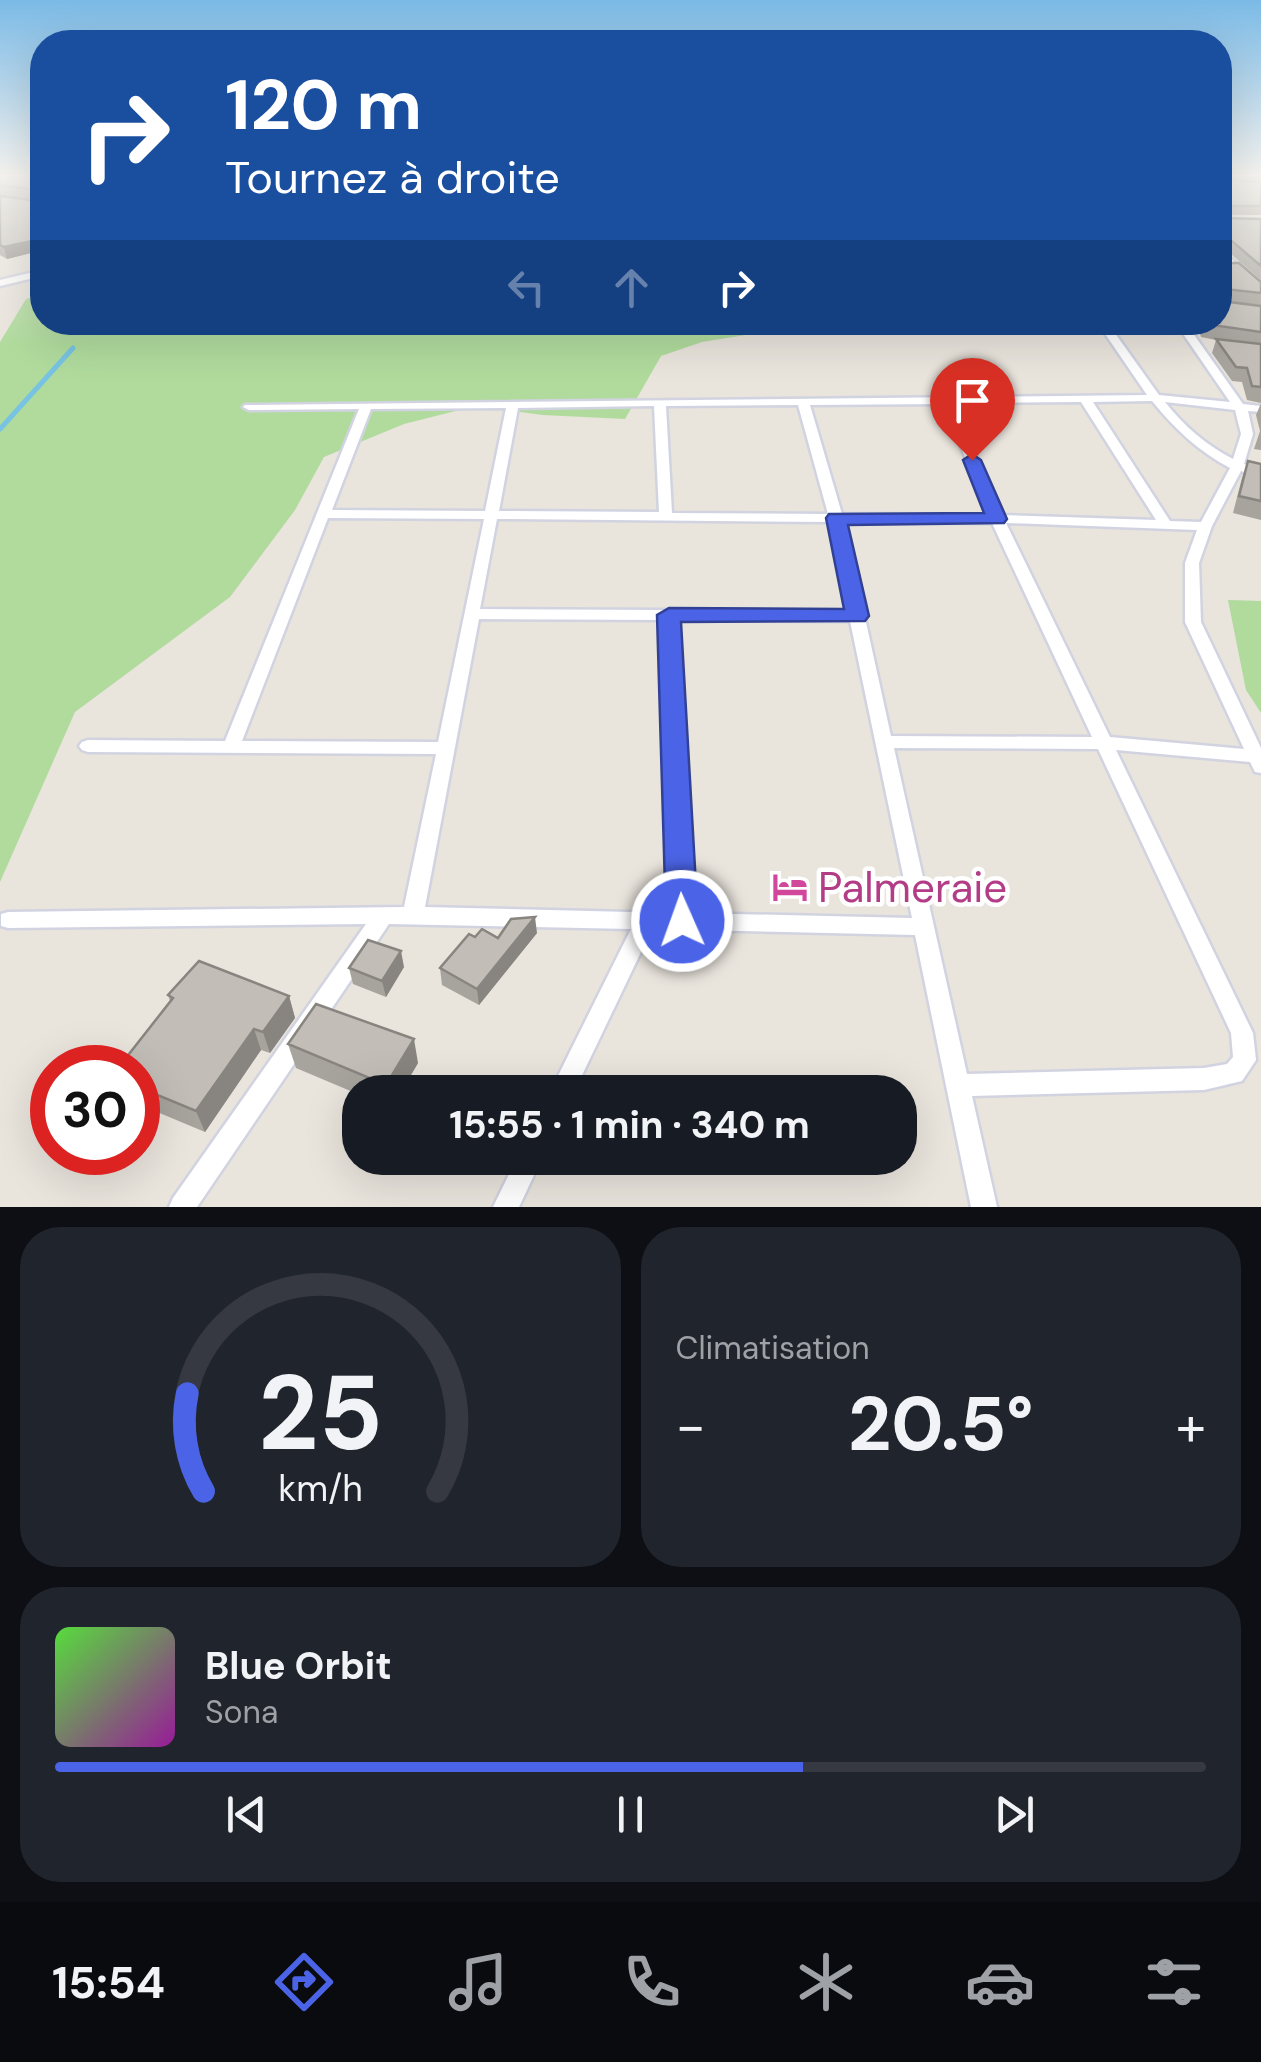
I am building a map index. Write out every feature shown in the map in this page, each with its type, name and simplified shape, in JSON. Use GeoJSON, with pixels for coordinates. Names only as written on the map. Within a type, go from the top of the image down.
{"type":"FeatureCollection","features":[{"type":"Feature","properties":{"kind":"street"},"geometry":{"type":"LineString","coordinates":[[1232,263],[1261,290]]}},
{"type":"Feature","properties":{"kind":"street"},"geometry":{"type":"LineString","coordinates":[[0,283],[30,276]]}},
{"type":"Feature","properties":{"kind":"street"},"geometry":{"type":"LineString","coordinates":[[1111,335],[1156,398],[1190,434],[1236,469],[1261,472]]}},
{"type":"Feature","properties":{"kind":"street"},"geometry":{"type":"LineString","coordinates":[[1188,335],[1238,406],[1248,434],[1236,469],[1205,526],[1192,562],[1193,622],[1258,761]]}},
{"type":"Feature","properties":{"kind":"street"},"geometry":{"type":"LineString","coordinates":[[1194,344],[1211,346]]}},
{"type":"Feature","properties":{"kind":"street"},"geometry":{"type":"LineString","coordinates":[[248,407],[1156,398],[1261,409]]}},
{"type":"Feature","properties":{"kind":"street"},"geometry":{"type":"LineString","coordinates":[[1085,399],[1166,525]]}},
{"type":"Feature","properties":{"kind":"street"},"geometry":{"type":"LineString","coordinates":[[947,400],[997,519],[1242,1033],[1245,1060],[1234,1074],[1204,1079],[958,1085]]}},
{"type":"Feature","properties":{"kind":"street"},"geometry":{"type":"LineString","coordinates":[[803,402],[836,518],[984,1207]]}},
{"type":"Feature","properties":{"kind":"street"},"geometry":{"type":"LineString","coordinates":[[660,403],[666,517]]}},
{"type":"Feature","properties":{"kind":"street"},"geometry":{"type":"LineString","coordinates":[[413,915],[513,404]]}},
{"type":"Feature","properties":{"kind":"street"},"geometry":{"type":"LineString","coordinates":[[232,745],[366,406]]}},
{"type":"Feature","properties":{"kind":"street"},"geometry":{"type":"LineString","coordinates":[[323,514],[997,519],[1205,526]]}},
{"type":"Feature","properties":{"kind":"street"},"geometry":{"type":"LineString","coordinates":[[471,614],[857,616]]}},
{"type":"Feature","properties":{"kind":"street"},"geometry":{"type":"LineString","coordinates":[[669,615],[682,921]]}},
{"type":"Feature","properties":{"kind":"street"},"geometry":{"type":"LineString","coordinates":[[884,742],[1104,743],[1258,761]]}},
{"type":"Feature","properties":{"kind":"street"},"geometry":{"type":"LineString","coordinates":[[88,746],[446,748]]}},
{"type":"Feature","properties":{"kind":"street"},"geometry":{"type":"LineString","coordinates":[[182,1207],[384,915]]}},
{"type":"Feature","properties":{"kind":"street"},"geometry":{"type":"LineString","coordinates":[[8,920],[413,915],[924,926]]}},
{"type":"Feature","properties":{"kind":"street"},"geometry":{"type":"LineString","coordinates":[[570,1075],[646,920]]}},
{"type":"Feature","properties":{"kind":"street"},"geometry":{"type":"LineString","coordinates":[[506,1207],[522,1175]]}},
{"type":"Feature","properties":{"kind":"green space"},"geometry":{"type":"Polygon","coordinates":[[[30,298],[30,335],[745,335],[702,342],[661,356],[625,419],[543,415],[475,406],[404,424],[324,457],[295,510],[230,597],[75,712],[0,882],[0,342],[30,298]]]}},
{"type":"Feature","properties":{"kind":"green space"},"geometry":{"type":"Polygon","coordinates":[[[1228,600],[1261,601],[1261,713],[1246,690],[1228,600]]]}},
{"type":"Feature","properties":{"kind":"building"},"geometry":{"type":"Polygon","coordinates":[[[0,232],[30,232],[30,241],[0,245],[0,232]]]}},
{"type":"Feature","properties":{"kind":"building"},"geometry":{"type":"Polygon","coordinates":[[[1232,232],[1261,232],[1261,266],[1232,241],[1232,232]]]}},
{"type":"Feature","properties":{"kind":"building"},"geometry":{"type":"Polygon","coordinates":[[[1232,263],[1239,263],[1261,282],[1261,293],[1232,290],[1232,263]]]}},
{"type":"Feature","properties":{"kind":"building"},"geometry":{"type":"Polygon","coordinates":[[[1232,302],[1261,306],[1261,332],[1232,328],[1232,302]]]}},
{"type":"Feature","properties":{"kind":"building"},"geometry":{"type":"Polygon","coordinates":[[[1216,339],[1261,344],[1261,387],[1252,386],[1247,368],[1236,367],[1216,339]]]}},
{"type":"Feature","properties":{"kind":"building"},"geometry":{"type":"Polygon","coordinates":[[[1248,461],[1261,464],[1261,501],[1239,496],[1248,461]]]}},
{"type":"Feature","properties":{"kind":"building"},"geometry":{"type":"Polygon","coordinates":[[[535,917],[477,989],[440,968],[469,934],[475,937],[482,929],[498,938],[511,919],[535,917]]]}},
{"type":"Feature","properties":{"kind":"building"},"geometry":{"type":"Polygon","coordinates":[[[368,940],[401,951],[382,981],[349,968],[368,940]]]}},
{"type":"Feature","properties":{"kind":"building"},"geometry":{"type":"Polygon","coordinates":[[[199,961],[289,996],[263,1032],[254,1029],[196,1111],[160,1096],[160,1045],[136,1045],[173,998],[168,995],[199,961]]]}},
{"type":"Feature","properties":{"kind":"building"},"geometry":{"type":"Polygon","coordinates":[[[316,1004],[414,1039],[392,1075],[362,1075],[288,1044],[316,1004]]]}},
{"type":"Feature","properties":{"kind":"waterway"},"geometry":{"type":"LineString","coordinates":[[0,429],[73,348]]}},
{"type":"Feature","properties":{"kind":"place","name":"Palmeraie"},"geometry":{"type":"Point","coordinates":[790,887]}},
{"type":"Feature","properties":{"kind":"route"},"geometry":{"type":"LineString","coordinates":[[682,921],[669,615],[857,616],[836,518],[997,519],[972,460]]}}]}
